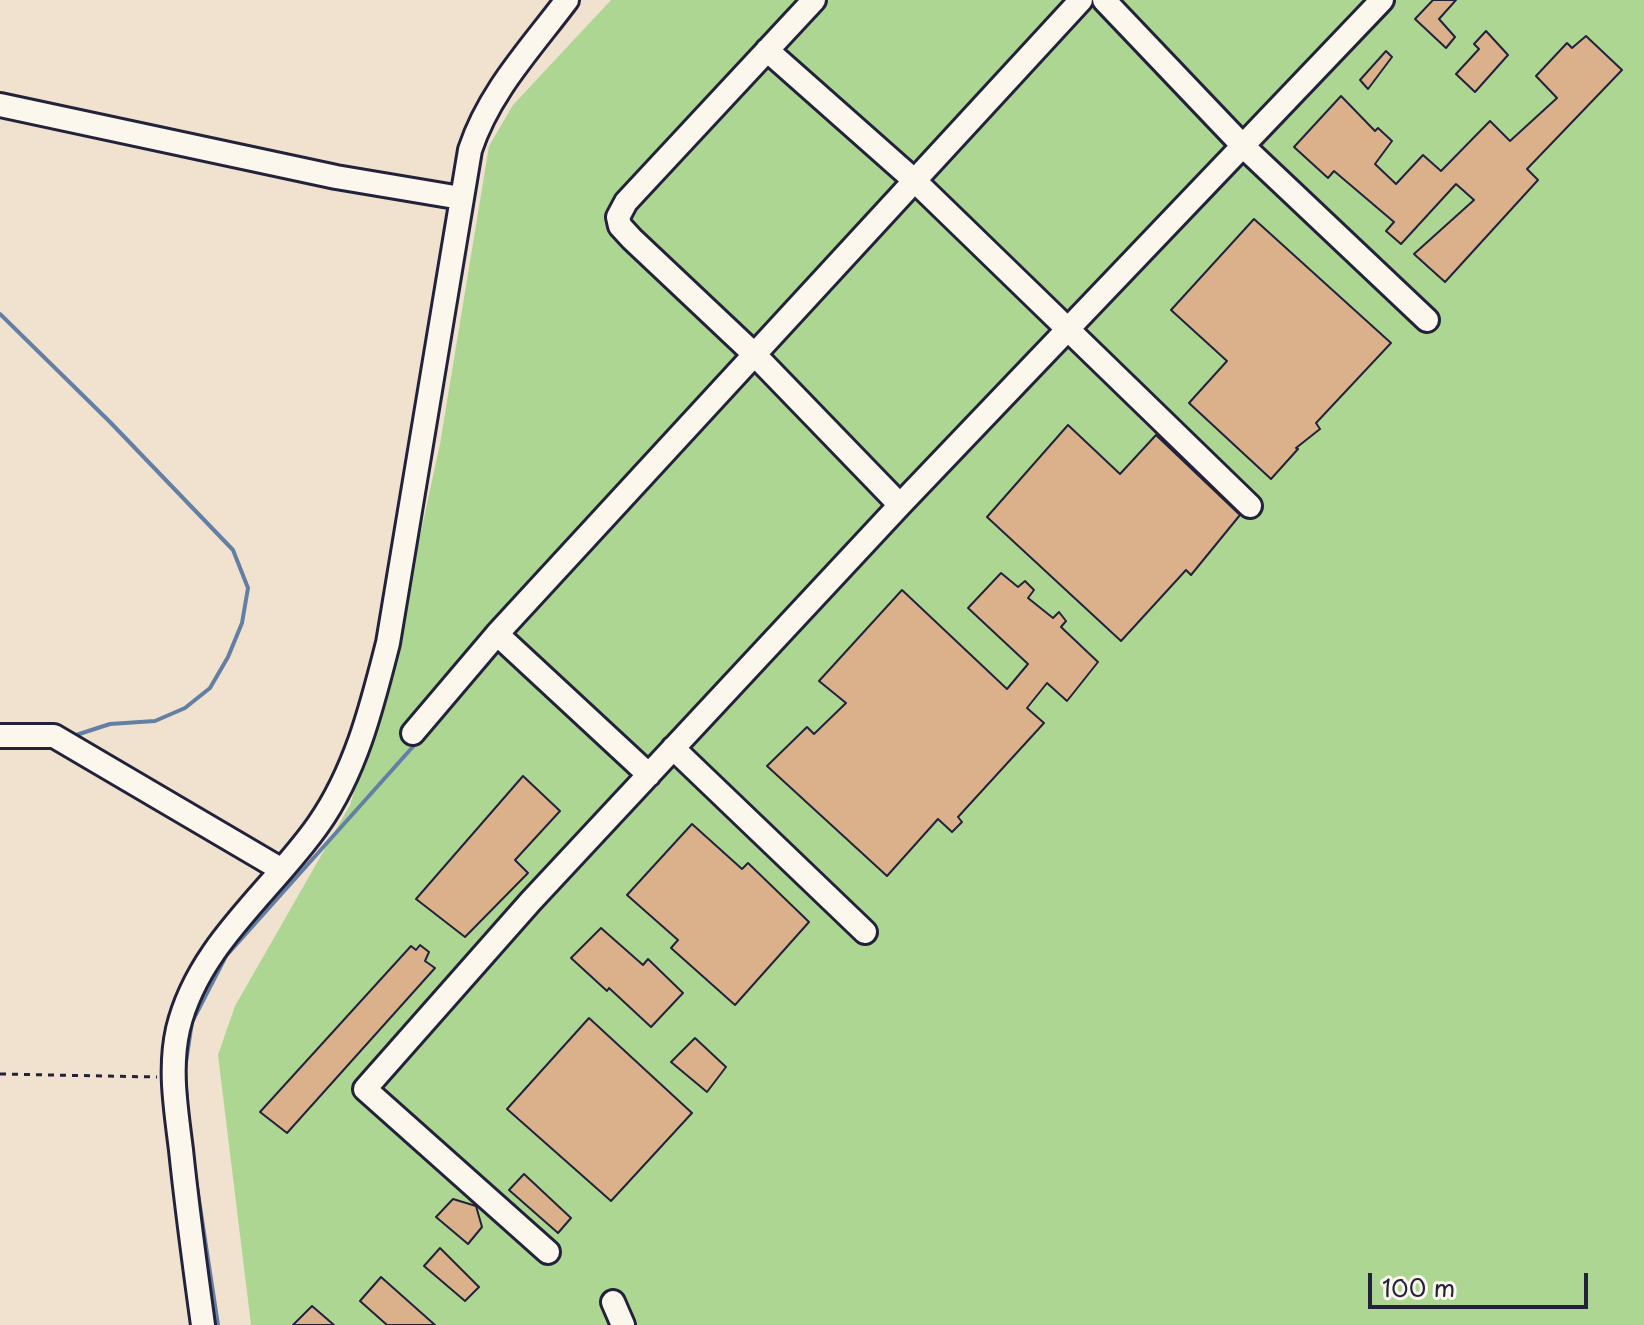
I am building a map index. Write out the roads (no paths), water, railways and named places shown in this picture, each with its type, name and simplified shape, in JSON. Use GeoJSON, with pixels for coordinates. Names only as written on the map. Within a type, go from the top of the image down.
{"type":"FeatureCollection","features":[{"type":"Feature","properties":{"kind":"street"},"geometry":{"type":"LineString","coordinates":[[203,1325],[173,1078],[179,1027],[190,993],[215,949],[319,824],[343,780],[367,723],[388,643],[470,150],[479,123],[496,93],[567,0]]}},
{"type":"Feature","properties":{"kind":"street"},"geometry":{"type":"LineString","coordinates":[[814,0],[626,202],[618,217],[620,226],[632,239],[755,355],[900,505]]}},
{"type":"Feature","properties":{"kind":"street"},"geometry":{"type":"LineString","coordinates":[[413,733],[497,634],[1081,0]]}},
{"type":"Feature","properties":{"kind":"street"},"geometry":{"type":"LineString","coordinates":[[1104,0],[1244,147],[1427,320]]}},
{"type":"Feature","properties":{"kind":"street"},"geometry":{"type":"LineString","coordinates":[[548,1252],[365,1089],[531,901],[673,748],[1066,328],[1244,147],[1382,0]]}},
{"type":"Feature","properties":{"kind":"street"},"geometry":{"type":"LineString","coordinates":[[767,50],[915,181],[1250,506]]}},
{"type":"Feature","properties":{"kind":"street"},"geometry":{"type":"LineString","coordinates":[[0,105],[336,177],[461,198]]}},
{"type":"Feature","properties":{"kind":"street"},"geometry":{"type":"LineString","coordinates":[[497,634],[649,775]]}},
{"type":"Feature","properties":{"kind":"street"},"geometry":{"type":"LineString","coordinates":[[0,736],[54,736],[282,870]]}},
{"type":"Feature","properties":{"kind":"street"},"geometry":{"type":"LineString","coordinates":[[673,748],[865,932]]}},
{"type":"Feature","properties":{"kind":"street"},"geometry":{"type":"LineString","coordinates":[[613,1302],[623,1325]]}},
{"type":"Feature","properties":{"kind":"waterway"},"geometry":{"type":"LineString","coordinates":[[0,314],[110,422],[233,550],[248,588],[242,623],[228,657],[210,688],[185,708],[155,721],[110,724],[73,736]]}},
{"type":"Feature","properties":{"kind":"waterway"},"geometry":{"type":"LineString","coordinates":[[464,690],[489,662]]}},
{"type":"Feature","properties":{"kind":"waterway"},"geometry":{"type":"LineString","coordinates":[[188,1123],[185,1069],[192,1022],[226,956],[418,741]]}},
{"type":"Feature","properties":{"kind":"waterway"},"geometry":{"type":"LineString","coordinates":[[194,1167],[218,1325]]}}]}
